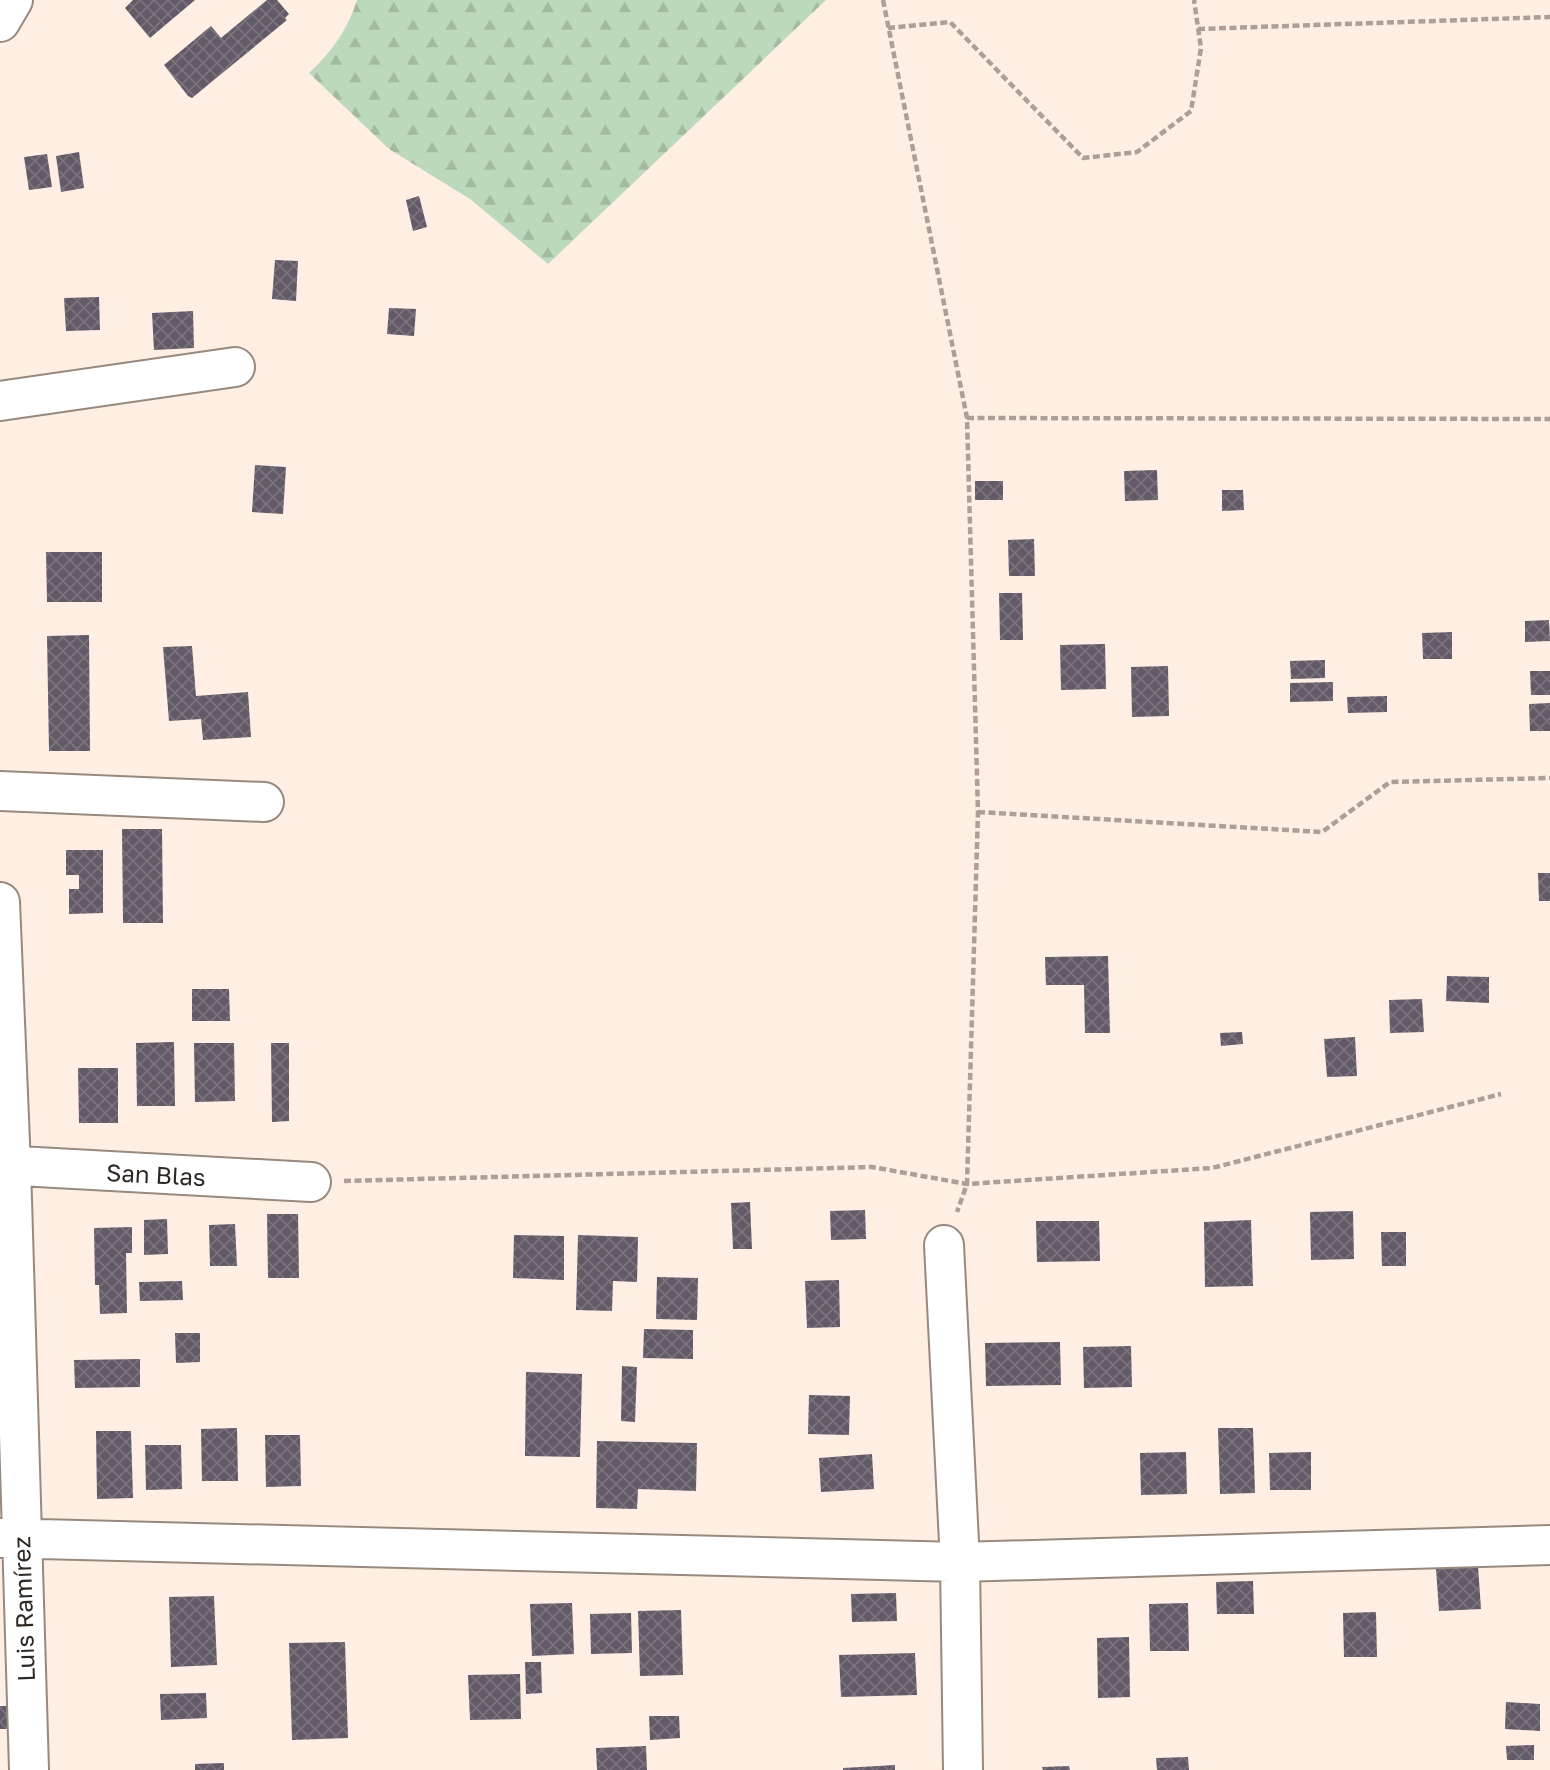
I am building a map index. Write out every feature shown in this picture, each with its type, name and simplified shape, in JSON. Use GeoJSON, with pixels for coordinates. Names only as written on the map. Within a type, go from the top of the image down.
{"type":"FeatureCollection","features":[{"type":"Feature","properties":{"kind":"street"},"geometry":{"type":"LineString","coordinates":[[0,22],[13,0]]}},
{"type":"Feature","properties":{"kind":"street"},"geometry":{"type":"LineString","coordinates":[[0,401],[235,367]]}},
{"type":"Feature","properties":{"kind":"street"},"geometry":{"type":"LineString","coordinates":[[0,791],[264,802]]}},
{"type":"Feature","properties":{"kind":"street","name":"Luis Ramírez"},"geometry":{"type":"LineString","coordinates":[[0,902],[10,1538],[29,1770]]}},
{"type":"Feature","properties":{"kind":"street","name":"San Blas"},"geometry":{"type":"LineString","coordinates":[[6,1165],[311,1182]]}},
{"type":"Feature","properties":{"kind":"street"},"geometry":{"type":"LineString","coordinates":[[944,1245],[960,1562],[963,1770]]}},
{"type":"Feature","properties":{"kind":"street"},"geometry":{"type":"LineString","coordinates":[[10,1538],[960,1562],[1550,1545]]}},
{"type":"Feature","properties":{"kind":"path"},"geometry":{"type":"LineString","coordinates":[[883,0],[967,418],[978,812],[967,1184],[944,1245]]}},
{"type":"Feature","properties":{"kind":"path"},"geometry":{"type":"LineString","coordinates":[[888,28],[950,22],[1083,158],[1138,152],[1191,111],[1201,48],[1194,0]]}},
{"type":"Feature","properties":{"kind":"path"},"geometry":{"type":"LineString","coordinates":[[1198,29],[1550,17]]}},
{"type":"Feature","properties":{"kind":"path"},"geometry":{"type":"LineString","coordinates":[[967,418],[1550,419]]}},
{"type":"Feature","properties":{"kind":"path"},"geometry":{"type":"LineString","coordinates":[[978,812],[1322,832],[1390,782],[1550,778]]}},
{"type":"Feature","properties":{"kind":"path"},"geometry":{"type":"LineString","coordinates":[[311,1182],[872,1167],[967,1184],[1212,1168],[1500,1094]]}},
{"type":"Feature","properties":{"kind":"green space"},"geometry":{"type":"Polygon","coordinates":[[[357,0],[826,0],[548,264],[470,199],[389,149],[309,73],[338,40],[357,0]]]}},
{"type":"Feature","properties":{"kind":"building"},"geometry":{"type":"Polygon","coordinates":[[[133,0],[195,0],[150,38],[125,8],[133,0]]]}},
{"type":"Feature","properties":{"kind":"building"},"geometry":{"type":"Polygon","coordinates":[[[267,0],[277,0],[289,14],[285,18],[287,20],[192,98],[188,96],[164,65],[211,26],[221,38],[267,0]]]}},
{"type":"Feature","properties":{"kind":"building"},"geometry":{"type":"Polygon","coordinates":[[[79,152],[84,188],[61,192],[56,156],[79,152]]]}},
{"type":"Feature","properties":{"kind":"building"},"geometry":{"type":"Polygon","coordinates":[[[47,154],[52,187],[29,190],[24,157],[47,154]]]}},
{"type":"Feature","properties":{"kind":"building"},"geometry":{"type":"Polygon","coordinates":[[[419,196],[427,227],[413,231],[406,200],[419,196]]]}},
{"type":"Feature","properties":{"kind":"building"},"geometry":{"type":"Polygon","coordinates":[[[275,260],[298,261],[296,301],[272,299],[275,260]]]}},
{"type":"Feature","properties":{"kind":"building"},"geometry":{"type":"Polygon","coordinates":[[[99,297],[100,330],[66,331],[64,298],[99,297]]]}},
{"type":"Feature","properties":{"kind":"building"},"geometry":{"type":"Polygon","coordinates":[[[389,308],[416,309],[414,336],[387,334],[389,308]]]}},
{"type":"Feature","properties":{"kind":"building"},"geometry":{"type":"Polygon","coordinates":[[[193,311],[194,348],[154,350],[152,313],[193,311]]]}},
{"type":"Feature","properties":{"kind":"building"},"geometry":{"type":"Polygon","coordinates":[[[255,465],[286,467],[283,514],[252,512],[255,465]]]}},
{"type":"Feature","properties":{"kind":"building"},"geometry":{"type":"Polygon","coordinates":[[[1157,470],[1158,500],[1125,501],[1124,471],[1157,470]]]}},
{"type":"Feature","properties":{"kind":"building"},"geometry":{"type":"Polygon","coordinates":[[[975,481],[1003,481],[1003,500],[975,500],[975,481]]]}},
{"type":"Feature","properties":{"kind":"building"},"geometry":{"type":"Polygon","coordinates":[[[1222,490],[1243,490],[1244,510],[1222,511],[1222,490]]]}},
{"type":"Feature","properties":{"kind":"building"},"geometry":{"type":"Polygon","coordinates":[[[1034,539],[1035,576],[1009,576],[1008,540],[1034,539]]]}},
{"type":"Feature","properties":{"kind":"building"},"geometry":{"type":"Polygon","coordinates":[[[46,552],[102,552],[102,602],[47,602],[46,552]]]}},
{"type":"Feature","properties":{"kind":"building"},"geometry":{"type":"Polygon","coordinates":[[[999,593],[1022,593],[1023,640],[1000,640],[999,593]]]}},
{"type":"Feature","properties":{"kind":"building"},"geometry":{"type":"Polygon","coordinates":[[[1549,620],[1550,641],[1525,642],[1525,621],[1549,620]]]}},
{"type":"Feature","properties":{"kind":"building"},"geometry":{"type":"Polygon","coordinates":[[[1452,632],[1452,659],[1423,659],[1422,633],[1452,632]]]}},
{"type":"Feature","properties":{"kind":"building"},"geometry":{"type":"Polygon","coordinates":[[[89,635],[90,751],[49,751],[47,636],[89,635]]]}},
{"type":"Feature","properties":{"kind":"building"},"geometry":{"type":"Polygon","coordinates":[[[1105,644],[1106,689],[1061,690],[1060,645],[1105,644]]]}},
{"type":"Feature","properties":{"kind":"building"},"geometry":{"type":"Polygon","coordinates":[[[192,646],[196,696],[248,692],[251,737],[203,740],[201,719],[169,721],[163,647],[192,646]]]}},
{"type":"Feature","properties":{"kind":"building"},"geometry":{"type":"Polygon","coordinates":[[[1325,660],[1325,678],[1291,679],[1290,661],[1325,660]]]}},
{"type":"Feature","properties":{"kind":"building"},"geometry":{"type":"Polygon","coordinates":[[[1168,666],[1169,716],[1132,717],[1131,667],[1168,666]]]}},
{"type":"Feature","properties":{"kind":"building"},"geometry":{"type":"Polygon","coordinates":[[[1530,671],[1550,671],[1550,695],[1531,695],[1530,671]]]}},
{"type":"Feature","properties":{"kind":"building"},"geometry":{"type":"Polygon","coordinates":[[[1333,682],[1333,701],[1290,702],[1290,683],[1333,682]]]}},
{"type":"Feature","properties":{"kind":"building"},"geometry":{"type":"Polygon","coordinates":[[[1387,696],[1387,712],[1348,713],[1347,697],[1387,696]]]}},
{"type":"Feature","properties":{"kind":"building"},"geometry":{"type":"Polygon","coordinates":[[[1550,703],[1550,731],[1530,731],[1529,704],[1550,703]]]}},
{"type":"Feature","properties":{"kind":"building"},"geometry":{"type":"Polygon","coordinates":[[[122,829],[162,829],[163,923],[123,923],[122,829]]]}},
{"type":"Feature","properties":{"kind":"building"},"geometry":{"type":"Polygon","coordinates":[[[66,850],[103,850],[103,913],[69,914],[69,889],[79,889],[79,875],[66,875],[66,850]]]}},
{"type":"Feature","properties":{"kind":"building"},"geometry":{"type":"Polygon","coordinates":[[[1538,873],[1550,873],[1550,901],[1539,901],[1538,873]]]}},
{"type":"Feature","properties":{"kind":"building"},"geometry":{"type":"Polygon","coordinates":[[[1108,956],[1110,1033],[1085,1033],[1084,985],[1046,985],[1045,957],[1108,956]]]}},
{"type":"Feature","properties":{"kind":"building"},"geometry":{"type":"Polygon","coordinates":[[[1447,976],[1489,977],[1489,1003],[1446,1001],[1447,976]]]}},
{"type":"Feature","properties":{"kind":"building"},"geometry":{"type":"Polygon","coordinates":[[[192,989],[229,989],[230,1021],[192,1021],[192,989]]]}},
{"type":"Feature","properties":{"kind":"building"},"geometry":{"type":"Polygon","coordinates":[[[1422,999],[1424,1032],[1390,1033],[1389,1000],[1422,999]]]}},
{"type":"Feature","properties":{"kind":"building"},"geometry":{"type":"Polygon","coordinates":[[[1242,1032],[1243,1044],[1221,1046],[1220,1033],[1242,1032]]]}},
{"type":"Feature","properties":{"kind":"building"},"geometry":{"type":"Polygon","coordinates":[[[1355,1037],[1357,1076],[1327,1077],[1324,1039],[1355,1037]]]}},
{"type":"Feature","properties":{"kind":"building"},"geometry":{"type":"Polygon","coordinates":[[[174,1042],[175,1106],[137,1106],[136,1043],[174,1042]]]}},
{"type":"Feature","properties":{"kind":"building"},"geometry":{"type":"Polygon","coordinates":[[[194,1043],[234,1043],[235,1101],[195,1102],[194,1043]]]}},
{"type":"Feature","properties":{"kind":"building"},"geometry":{"type":"Polygon","coordinates":[[[271,1043],[289,1043],[289,1121],[272,1122],[271,1043]]]}},
{"type":"Feature","properties":{"kind":"building"},"geometry":{"type":"Polygon","coordinates":[[[78,1068],[118,1068],[118,1123],[79,1123],[78,1068]]]}},
{"type":"Feature","properties":{"kind":"building"},"geometry":{"type":"Polygon","coordinates":[[[750,1202],[752,1249],[733,1249],[731,1203],[750,1202]]]}},
{"type":"Feature","properties":{"kind":"building"},"geometry":{"type":"Polygon","coordinates":[[[865,1210],[866,1239],[831,1240],[830,1211],[865,1210]]]}},
{"type":"Feature","properties":{"kind":"building"},"geometry":{"type":"Polygon","coordinates":[[[1353,1211],[1354,1259],[1311,1260],[1310,1212],[1353,1211]]]}},
{"type":"Feature","properties":{"kind":"building"},"geometry":{"type":"Polygon","coordinates":[[[267,1214],[298,1214],[299,1278],[268,1278],[267,1214]]]}},
{"type":"Feature","properties":{"kind":"building"},"geometry":{"type":"Polygon","coordinates":[[[167,1219],[168,1254],[144,1255],[144,1220],[167,1219]]]}},
{"type":"Feature","properties":{"kind":"building"},"geometry":{"type":"Polygon","coordinates":[[[1251,1220],[1253,1286],[1205,1287],[1204,1222],[1251,1220]]]}},
{"type":"Feature","properties":{"kind":"building"},"geometry":{"type":"Polygon","coordinates":[[[1036,1221],[1099,1221],[1100,1261],[1037,1262],[1036,1221]]]}},
{"type":"Feature","properties":{"kind":"building"},"geometry":{"type":"Polygon","coordinates":[[[235,1224],[237,1266],[210,1266],[209,1225],[235,1224]]]}},
{"type":"Feature","properties":{"kind":"building"},"geometry":{"type":"Polygon","coordinates":[[[132,1227],[132,1253],[126,1253],[127,1313],[100,1314],[99,1285],[95,1285],[94,1228],[132,1227]]]}},
{"type":"Feature","properties":{"kind":"building"},"geometry":{"type":"Polygon","coordinates":[[[1381,1232],[1406,1232],[1406,1266],[1382,1266],[1381,1232]]]}},
{"type":"Feature","properties":{"kind":"building"},"geometry":{"type":"Polygon","coordinates":[[[514,1235],[564,1236],[564,1280],[513,1278],[514,1235]]]}},
{"type":"Feature","properties":{"kind":"building"},"geometry":{"type":"Polygon","coordinates":[[[578,1235],[638,1237],[637,1282],[613,1281],[612,1311],[576,1310],[578,1235]]]}},
{"type":"Feature","properties":{"kind":"building"},"geometry":{"type":"Polygon","coordinates":[[[657,1277],[698,1278],[697,1320],[656,1319],[657,1277]]]}},
{"type":"Feature","properties":{"kind":"building"},"geometry":{"type":"Polygon","coordinates":[[[839,1280],[840,1327],[807,1328],[805,1281],[839,1280]]]}},
{"type":"Feature","properties":{"kind":"building"},"geometry":{"type":"Polygon","coordinates":[[[182,1281],[183,1300],[140,1301],[139,1282],[182,1281]]]}},
{"type":"Feature","properties":{"kind":"building"},"geometry":{"type":"Polygon","coordinates":[[[644,1329],[693,1330],[693,1359],[643,1358],[644,1329]]]}},
{"type":"Feature","properties":{"kind":"building"},"geometry":{"type":"Polygon","coordinates":[[[175,1333],[200,1333],[200,1362],[176,1363],[175,1333]]]}},
{"type":"Feature","properties":{"kind":"building"},"geometry":{"type":"Polygon","coordinates":[[[1060,1342],[1061,1385],[986,1386],[985,1343],[1060,1342]]]}},
{"type":"Feature","properties":{"kind":"building"},"geometry":{"type":"Polygon","coordinates":[[[1131,1346],[1132,1387],[1084,1388],[1083,1347],[1131,1346]]]}},
{"type":"Feature","properties":{"kind":"building"},"geometry":{"type":"Polygon","coordinates":[[[140,1359],[140,1387],[75,1388],[74,1360],[140,1359]]]}},
{"type":"Feature","properties":{"kind":"building"},"geometry":{"type":"Polygon","coordinates":[[[622,1366],[637,1367],[635,1422],[621,1421],[622,1366]]]}},
{"type":"Feature","properties":{"kind":"building"},"geometry":{"type":"Polygon","coordinates":[[[526,1372],[582,1374],[580,1457],[525,1456],[526,1372]]]}},
{"type":"Feature","properties":{"kind":"building"},"geometry":{"type":"Polygon","coordinates":[[[809,1395],[850,1396],[849,1435],[808,1434],[809,1395]]]}},
{"type":"Feature","properties":{"kind":"building"},"geometry":{"type":"Polygon","coordinates":[[[237,1428],[238,1481],[202,1481],[201,1429],[237,1428]]]}},
{"type":"Feature","properties":{"kind":"building"},"geometry":{"type":"Polygon","coordinates":[[[1218,1428],[1253,1428],[1255,1493],[1220,1494],[1218,1428]]]}},
{"type":"Feature","properties":{"kind":"building"},"geometry":{"type":"Polygon","coordinates":[[[96,1431],[131,1431],[133,1498],[97,1499],[96,1431]]]}},
{"type":"Feature","properties":{"kind":"building"},"geometry":{"type":"Polygon","coordinates":[[[265,1435],[300,1435],[301,1486],[266,1487],[265,1435]]]}},
{"type":"Feature","properties":{"kind":"building"},"geometry":{"type":"Polygon","coordinates":[[[597,1441],[697,1443],[696,1491],[638,1489],[637,1509],[596,1508],[597,1441]]]}},
{"type":"Feature","properties":{"kind":"building"},"geometry":{"type":"Polygon","coordinates":[[[145,1445],[181,1445],[182,1489],[146,1490],[145,1445]]]}},
{"type":"Feature","properties":{"kind":"building"},"geometry":{"type":"Polygon","coordinates":[[[1186,1452],[1187,1494],[1141,1495],[1140,1453],[1186,1452]]]}},
{"type":"Feature","properties":{"kind":"building"},"geometry":{"type":"Polygon","coordinates":[[[1311,1452],[1311,1490],[1270,1490],[1269,1453],[1311,1452]]]}},
{"type":"Feature","properties":{"kind":"building"},"geometry":{"type":"Polygon","coordinates":[[[872,1454],[874,1489],[821,1492],[819,1458],[872,1454]]]}},
{"type":"Feature","properties":{"kind":"building"},"geometry":{"type":"Polygon","coordinates":[[[1477,1552],[1481,1609],[1439,1611],[1435,1555],[1477,1552]]]}},
{"type":"Feature","properties":{"kind":"building"},"geometry":{"type":"Polygon","coordinates":[[[1253,1581],[1254,1614],[1217,1614],[1216,1582],[1253,1581]]]}},
{"type":"Feature","properties":{"kind":"building"},"geometry":{"type":"Polygon","coordinates":[[[896,1593],[897,1621],[852,1622],[851,1594],[896,1593]]]}},
{"type":"Feature","properties":{"kind":"building"},"geometry":{"type":"Polygon","coordinates":[[[214,1596],[217,1665],[171,1667],[169,1597],[214,1596]]]}},
{"type":"Feature","properties":{"kind":"building"},"geometry":{"type":"Polygon","coordinates":[[[572,1603],[574,1654],[532,1656],[530,1604],[572,1603]]]}},
{"type":"Feature","properties":{"kind":"building"},"geometry":{"type":"Polygon","coordinates":[[[1188,1603],[1189,1651],[1150,1651],[1149,1604],[1188,1603]]]}},
{"type":"Feature","properties":{"kind":"building"},"geometry":{"type":"Polygon","coordinates":[[[681,1610],[683,1675],[640,1676],[638,1611],[681,1610]]]}},
{"type":"Feature","properties":{"kind":"building"},"geometry":{"type":"Polygon","coordinates":[[[1376,1612],[1377,1657],[1344,1657],[1343,1613],[1376,1612]]]}},
{"type":"Feature","properties":{"kind":"building"},"geometry":{"type":"Polygon","coordinates":[[[631,1613],[632,1653],[591,1654],[590,1614],[631,1613]]]}},
{"type":"Feature","properties":{"kind":"building"},"geometry":{"type":"Polygon","coordinates":[[[1129,1637],[1130,1697],[1098,1698],[1097,1638],[1129,1637]]]}},
{"type":"Feature","properties":{"kind":"building"},"geometry":{"type":"Polygon","coordinates":[[[345,1642],[348,1738],[292,1740],[289,1643],[345,1642]]]}},
{"type":"Feature","properties":{"kind":"building"},"geometry":{"type":"Polygon","coordinates":[[[915,1653],[917,1695],[841,1697],[839,1655],[915,1653]]]}},
{"type":"Feature","properties":{"kind":"building"},"geometry":{"type":"Polygon","coordinates":[[[525,1662],[541,1662],[542,1693],[526,1694],[525,1662]]]}},
{"type":"Feature","properties":{"kind":"building"},"geometry":{"type":"Polygon","coordinates":[[[520,1674],[521,1719],[470,1720],[468,1675],[520,1674]]]}},
{"type":"Feature","properties":{"kind":"building"},"geometry":{"type":"Polygon","coordinates":[[[206,1693],[207,1718],[161,1720],[160,1694],[206,1693]]]}},
{"type":"Feature","properties":{"kind":"building"},"geometry":{"type":"Polygon","coordinates":[[[1506,1702],[1540,1704],[1540,1731],[1505,1729],[1506,1702]]]}},
{"type":"Feature","properties":{"kind":"building"},"geometry":{"type":"Polygon","coordinates":[[[0,1706],[7,1706],[8,1729],[0,1729],[0,1706]]]}},
{"type":"Feature","properties":{"kind":"building"},"geometry":{"type":"Polygon","coordinates":[[[649,1716],[679,1716],[680,1738],[650,1740],[649,1716]]]}},
{"type":"Feature","properties":{"kind":"building"},"geometry":{"type":"Polygon","coordinates":[[[1534,1745],[1534,1760],[1507,1760],[1506,1746],[1534,1745]]]}},
{"type":"Feature","properties":{"kind":"building"},"geometry":{"type":"Polygon","coordinates":[[[646,1746],[647,1770],[597,1770],[596,1748],[646,1746]]]}},
{"type":"Feature","properties":{"kind":"building"},"geometry":{"type":"Polygon","coordinates":[[[1188,1757],[1189,1770],[1157,1770],[1156,1758],[1188,1757]]]}},
{"type":"Feature","properties":{"kind":"building"},"geometry":{"type":"Polygon","coordinates":[[[224,1763],[224,1770],[195,1770],[195,1764],[224,1763]]]}},
{"type":"Feature","properties":{"kind":"building"},"geometry":{"type":"Polygon","coordinates":[[[895,1765],[895,1770],[843,1770],[843,1768],[895,1765]]]}},
{"type":"Feature","properties":{"kind":"building"},"geometry":{"type":"Polygon","coordinates":[[[1069,1766],[1070,1770],[1043,1770],[1042,1767],[1069,1766]]]}}]}
